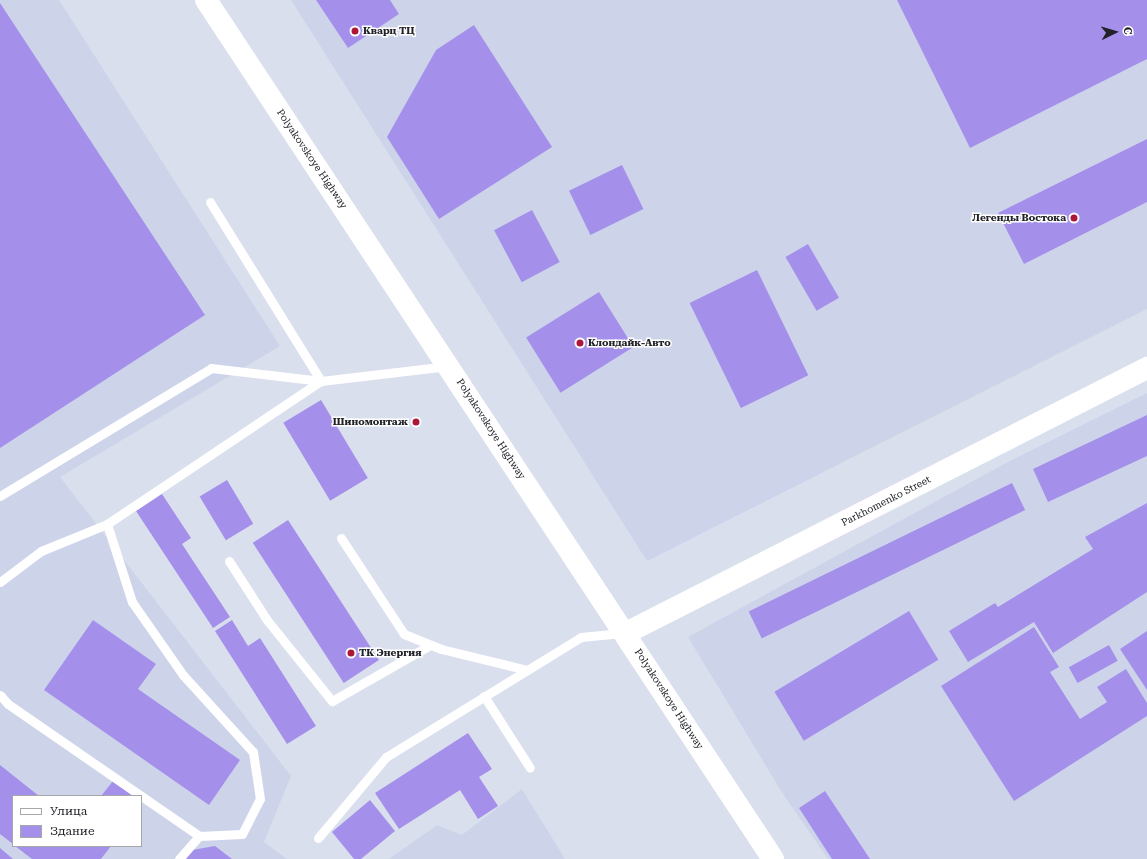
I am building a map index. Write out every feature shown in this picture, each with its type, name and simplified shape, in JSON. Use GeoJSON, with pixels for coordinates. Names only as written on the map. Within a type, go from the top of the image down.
{"type":"FeatureCollection","features":[{"type":"Feature","properties":{"kind":"main road","name":"Polyakovskoye Highway"},"geometry":{"type":"LineString","coordinates":[[206,0],[626,633],[774,859]]}},
{"type":"Feature","properties":{"kind":"main road","name":"Parkhomenko Street"},"geometry":{"type":"LineString","coordinates":[[626,633],[1147,368]]}},
{"type":"Feature","properties":{"kind":"lane"},"geometry":{"type":"LineString","coordinates":[[210,202],[321,381]]}},
{"type":"Feature","properties":{"kind":"lane"},"geometry":{"type":"LineString","coordinates":[[0,496],[211,368],[321,381],[449,366]]}},
{"type":"Feature","properties":{"kind":"lane"},"geometry":{"type":"LineString","coordinates":[[0,582],[41,551],[106,524],[321,381]]}},
{"type":"Feature","properties":{"kind":"lane"},"geometry":{"type":"LineString","coordinates":[[106,524],[132,602],[183,675],[254,752],[260,799],[242,834],[199,836],[142,797]]}},
{"type":"Feature","properties":{"kind":"lane"},"geometry":{"type":"LineString","coordinates":[[341,538],[404,634],[430,645],[527,670]]}},
{"type":"Feature","properties":{"kind":"lane"},"geometry":{"type":"LineString","coordinates":[[229,561],[267,620],[332,701],[430,645]]}},
{"type":"Feature","properties":{"kind":"lane"},"geometry":{"type":"LineString","coordinates":[[318,838],[386,757],[581,637],[626,633]]}},
{"type":"Feature","properties":{"kind":"lane"},"geometry":{"type":"LineString","coordinates":[[0,695],[8,704],[140,795]]}},
{"type":"Feature","properties":{"kind":"lane"},"geometry":{"type":"LineString","coordinates":[[484,696],[530,768]]}},
{"type":"Feature","properties":{"kind":"lane"},"geometry":{"type":"LineString","coordinates":[[179,859],[199,836]]}},
{"type":"Feature","properties":{"kind":"shaded area"},"geometry":{"type":"Polygon","coordinates":[[[0,0],[59,0],[280,346],[60,477],[291,776],[264,842],[287,859],[0,859],[0,0]]]}},
{"type":"Feature","properties":{"kind":"shaded area"},"geometry":{"type":"Polygon","coordinates":[[[291,0],[1147,0],[1147,309],[647,561],[291,0]]]}},
{"type":"Feature","properties":{"kind":"shaded area"},"geometry":{"type":"Polygon","coordinates":[[[1147,393],[1147,859],[828,859],[781,791],[688,637],[1006,463],[1147,393]]]}},
{"type":"Feature","properties":{"kind":"shaded area"},"geometry":{"type":"Polygon","coordinates":[[[522,789],[565,859],[389,859],[437,825],[462,835],[522,789]]]}},
{"type":"Feature","properties":{"kind":"building","name":"Кварц ТЦ"},"geometry":{"type":"Polygon","coordinates":[[[316,0],[390,0],[399,14],[348,48],[316,0]]]}},
{"type":"Feature","properties":{"kind":"building"},"geometry":{"type":"Polygon","coordinates":[[[897,0],[1147,0],[1147,59],[970,148],[897,0]]]}},
{"type":"Feature","properties":{"kind":"building"},"geometry":{"type":"Polygon","coordinates":[[[0,3],[205,315],[0,448],[0,3]]]}},
{"type":"Feature","properties":{"kind":"building"},"geometry":{"type":"Polygon","coordinates":[[[474,25],[552,147],[439,219],[387,137],[436,50],[474,25]]]}},
{"type":"Feature","properties":{"kind":"building"},"geometry":{"type":"Polygon","coordinates":[[[1147,139],[1147,202],[1024,264],[998,213],[1147,139]]]}},
{"type":"Feature","properties":{"kind":"building"},"geometry":{"type":"Polygon","coordinates":[[[622,165],[643,209],[590,235],[569,191],[622,165]]]}},
{"type":"Feature","properties":{"kind":"building"},"geometry":{"type":"Polygon","coordinates":[[[532,210],[560,262],[522,282],[494,230],[532,210]]]}},
{"type":"Feature","properties":{"kind":"building"},"geometry":{"type":"Polygon","coordinates":[[[808,244],[839,298],[816,311],[785,257],[808,244]]]}},
{"type":"Feature","properties":{"kind":"building"},"geometry":{"type":"Polygon","coordinates":[[[757,270],[808,375],[741,408],[690,303],[757,270]]]}},
{"type":"Feature","properties":{"kind":"building","name":"Клондайк-Авто"},"geometry":{"type":"Polygon","coordinates":[[[599,292],[633,347],[561,393],[526,338],[599,292]]]}},
{"type":"Feature","properties":{"kind":"building"},"geometry":{"type":"Polygon","coordinates":[[[321,400],[368,478],[330,501],[283,423],[321,400]]]}},
{"type":"Feature","properties":{"kind":"building"},"geometry":{"type":"Polygon","coordinates":[[[1147,415],[1147,456],[1048,502],[1033,469],[1147,415]]]}},
{"type":"Feature","properties":{"kind":"building"},"geometry":{"type":"Polygon","coordinates":[[[227,480],[253,524],[226,540],[200,496],[227,480]]]}},
{"type":"Feature","properties":{"kind":"building"},"geometry":{"type":"Polygon","coordinates":[[[1012,483],[1025,510],[762,638],[749,611],[1012,483]]]}},
{"type":"Feature","properties":{"kind":"building"},"geometry":{"type":"Polygon","coordinates":[[[162,494],[191,538],[182,544],[230,617],[213,628],[136,511],[162,494]]]}},
{"type":"Feature","properties":{"kind":"building"},"geometry":{"type":"Polygon","coordinates":[[[1147,503],[1147,592],[1053,653],[1034,622],[968,662],[949,631],[995,603],[998,607],[1093,549],[1085,537],[1147,503]]]}},
{"type":"Feature","properties":{"kind":"building"},"geometry":{"type":"Polygon","coordinates":[[[288,520],[379,660],[344,683],[253,543],[288,520]]]}},
{"type":"Feature","properties":{"kind":"building"},"geometry":{"type":"Polygon","coordinates":[[[909,611],[938,660],[804,741],[774,692],[909,611]]]}},
{"type":"Feature","properties":{"kind":"building"},"geometry":{"type":"Polygon","coordinates":[[[93,620],[156,664],[138,689],[240,760],[209,805],[44,690],[93,620]]]}},
{"type":"Feature","properties":{"kind":"building"},"geometry":{"type":"Polygon","coordinates":[[[232,620],[248,646],[260,638],[316,726],[287,744],[215,631],[232,620]]]}},
{"type":"Feature","properties":{"kind":"building"},"geometry":{"type":"Polygon","coordinates":[[[1034,627],[1059,667],[1050,672],[1080,719],[1107,702],[1097,687],[1126,669],[1147,703],[1147,716],[1014,801],[941,686],[1034,627]]]}},
{"type":"Feature","properties":{"kind":"building"},"geometry":{"type":"Polygon","coordinates":[[[1147,631],[1147,690],[1120,649],[1147,631]]]}},
{"type":"Feature","properties":{"kind":"building"},"geometry":{"type":"Polygon","coordinates":[[[1109,645],[1118,661],[1077,683],[1069,667],[1109,645]]]}},
{"type":"Feature","properties":{"kind":"building"},"geometry":{"type":"Polygon","coordinates":[[[468,733],[492,769],[479,777],[498,806],[478,819],[460,790],[399,829],[375,793],[468,733]]]}},
{"type":"Feature","properties":{"kind":"building"},"geometry":{"type":"Polygon","coordinates":[[[0,765],[38,795],[12,795],[12,843],[0,834],[0,765]]]}},
{"type":"Feature","properties":{"kind":"building"},"geometry":{"type":"Polygon","coordinates":[[[113,781],[132,795],[102,795],[113,781]]]}},
{"type":"Feature","properties":{"kind":"building"},"geometry":{"type":"Polygon","coordinates":[[[825,791],[870,859],[832,859],[799,808],[825,791]]]}},
{"type":"Feature","properties":{"kind":"building"},"geometry":{"type":"Polygon","coordinates":[[[370,800],[395,831],[361,859],[354,859],[332,832],[370,800]]]}},
{"type":"Feature","properties":{"kind":"building"},"geometry":{"type":"Polygon","coordinates":[[[215,846],[232,859],[185,859],[192,850],[215,846]]]}},
{"type":"Feature","properties":{"kind":"building"},"geometry":{"type":"Polygon","coordinates":[[[16,847],[110,847],[101,859],[32,859],[16,847]]]}},
{"type":"Feature","properties":{"kind":"building"},"geometry":{"type":"Polygon","coordinates":[[[0,848],[13,859],[0,859],[0,848]]]}},
{"type":"Feature","properties":{"kind":"place","name":"Кварц ТЦ"},"geometry":{"type":"Point","coordinates":[355,31]}},
{"type":"Feature","properties":{"kind":"place","name":"Легенды Востока"},"geometry":{"type":"Point","coordinates":[1074,218]}},
{"type":"Feature","properties":{"kind":"place","name":"Клондайк-Авто"},"geometry":{"type":"Point","coordinates":[580,343]}},
{"type":"Feature","properties":{"kind":"place","name":"Шиномонтаж"},"geometry":{"type":"Point","coordinates":[416,422]}},
{"type":"Feature","properties":{"kind":"place","name":"ТК Энергия"},"geometry":{"type":"Point","coordinates":[351,653]}}]}
